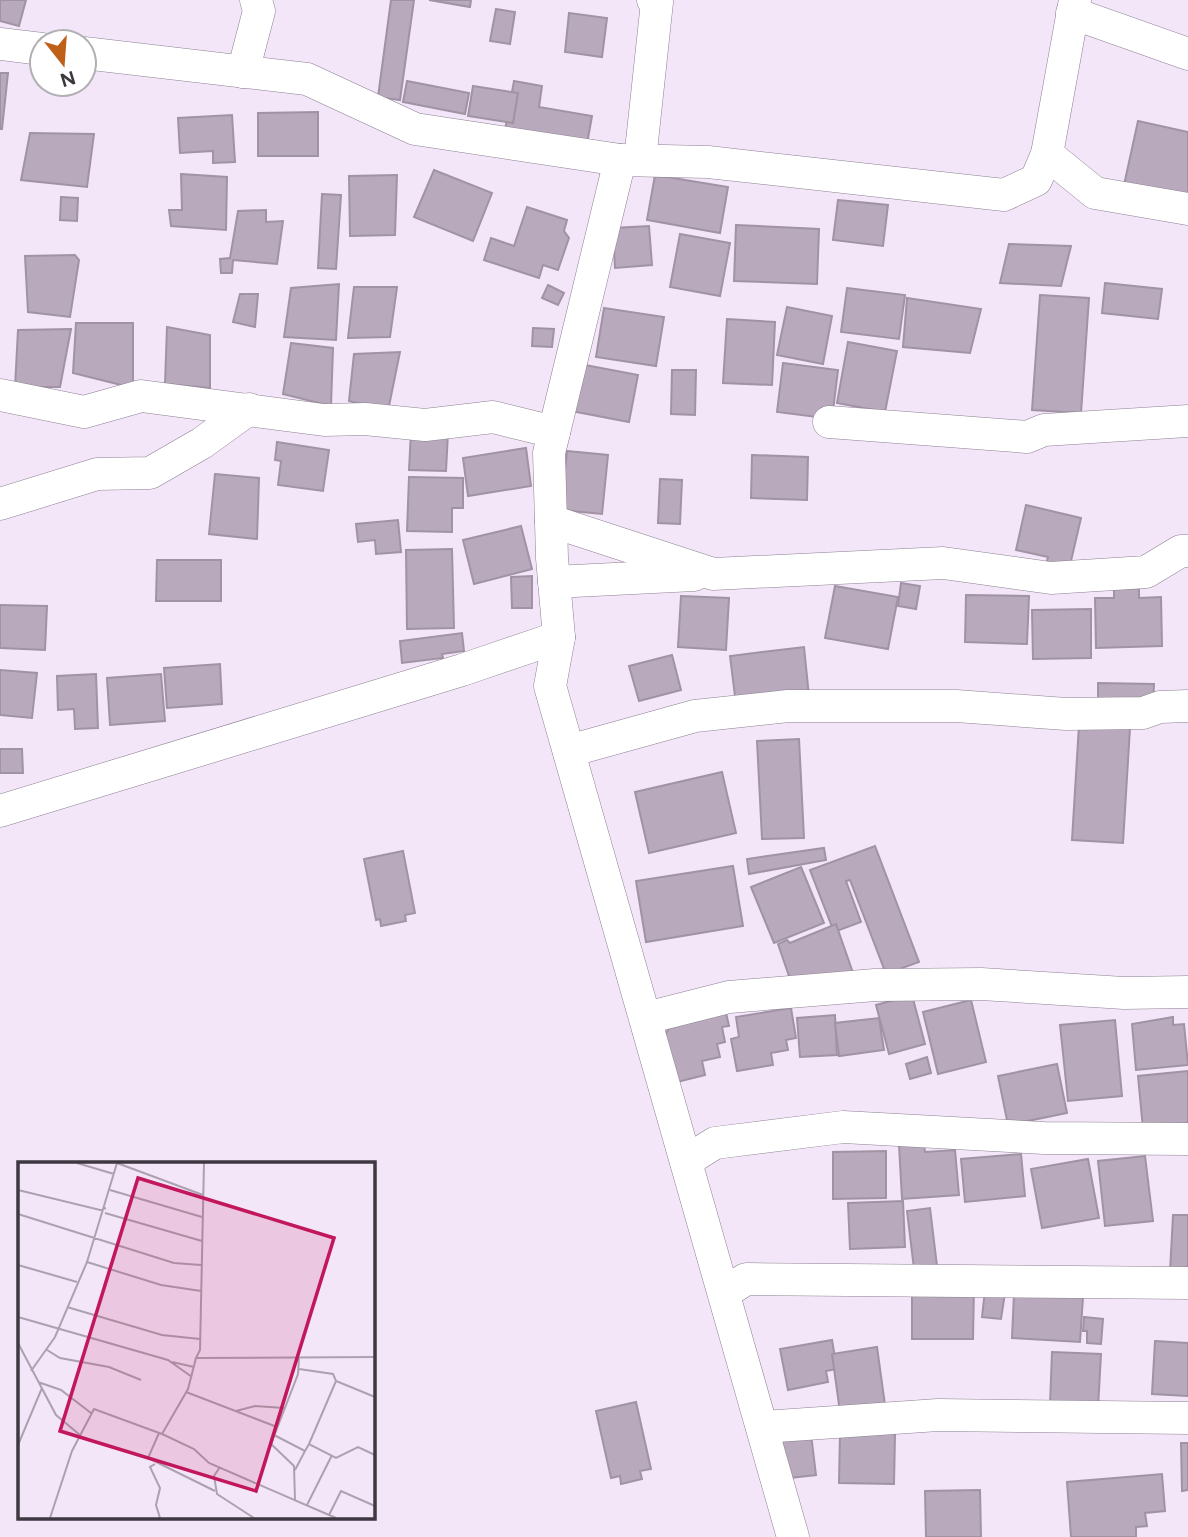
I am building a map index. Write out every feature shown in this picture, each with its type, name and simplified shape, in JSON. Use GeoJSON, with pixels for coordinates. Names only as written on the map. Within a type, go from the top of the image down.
{"type":"FeatureCollection","features":[{"type":"Feature","properties":{"kind":"street"},"geometry":{"type":"LineString","coordinates":[[243,72],[259,11],[256,0]]}},
{"type":"Feature","properties":{"kind":"street"},"geometry":{"type":"LineString","coordinates":[[653,0],[657,2],[654,52],[630,160],[549,453],[559,637],[550,686],[793,1537]]}},
{"type":"Feature","properties":{"kind":"street"},"geometry":{"type":"LineString","coordinates":[[98,55],[307,79],[415,128],[630,160],[708,162],[1004,195],[1036,180],[1047,154],[1073,6],[1188,54]]}},
{"type":"Feature","properties":{"kind":"street"},"geometry":{"type":"LineString","coordinates":[[0,44],[28,47]]}},
{"type":"Feature","properties":{"kind":"street"},"geometry":{"type":"LineString","coordinates":[[1047,154],[1095,193],[1188,209]]}},
{"type":"Feature","properties":{"kind":"street"},"geometry":{"type":"LineString","coordinates":[[0,395],[84,412],[141,396],[324,420],[365,419],[425,425],[494,417],[554,432]]}},
{"type":"Feature","properties":{"kind":"street"},"geometry":{"type":"LineString","coordinates":[[0,504],[97,474],[150,473],[202,443],[249,409]]}},
{"type":"Feature","properties":{"kind":"street"},"geometry":{"type":"LineString","coordinates":[[829,422],[1027,437],[1044,429],[1188,421]]}},
{"type":"Feature","properties":{"kind":"street"},"geometry":{"type":"LineString","coordinates":[[551,521],[713,575]]}},
{"type":"Feature","properties":{"kind":"street"},"geometry":{"type":"LineString","coordinates":[[554,582],[943,563],[1051,578],[1146,572],[1181,551],[1188,551]]}},
{"type":"Feature","properties":{"kind":"street"},"geometry":{"type":"LineString","coordinates":[[0,811],[462,670],[559,637]]}},
{"type":"Feature","properties":{"kind":"street"},"geometry":{"type":"LineString","coordinates":[[569,751],[695,716],[788,706],[956,706],[1066,714],[1143,713],[1160,707],[1188,706]]}},
{"type":"Feature","properties":{"kind":"street"},"geometry":{"type":"LineString","coordinates":[[646,1018],[729,997],[876,985],[981,984],[1124,993],[1188,992]]}},
{"type":"Feature","properties":{"kind":"street"},"geometry":{"type":"LineString","coordinates":[[686,1161],[715,1143],[843,1126],[1044,1138],[1188,1139]]}},
{"type":"Feature","properties":{"kind":"street"},"geometry":{"type":"LineString","coordinates":[[724,1293],[746,1279],[1188,1283]]}},
{"type":"Feature","properties":{"kind":"street"},"geometry":{"type":"LineString","coordinates":[[762,1427],[938,1415],[1188,1418]]}},
{"type":"Feature","properties":{"kind":"building"},"geometry":{"type":"Polygon","coordinates":[[[0,0],[26,0],[19,26],[0,21],[0,0]]]}},
{"type":"Feature","properties":{"kind":"building"},"geometry":{"type":"Polygon","coordinates":[[[391,0],[414,0],[400,100],[378,97],[391,0]]]}},
{"type":"Feature","properties":{"kind":"building"},"geometry":{"type":"Polygon","coordinates":[[[429,0],[471,0],[470,7],[429,0]]]}},
{"type":"Feature","properties":{"kind":"building"},"geometry":{"type":"Polygon","coordinates":[[[496,9],[515,12],[510,44],[490,41],[496,9]]]}},
{"type":"Feature","properties":{"kind":"building"},"geometry":{"type":"Polygon","coordinates":[[[569,13],[607,18],[602,57],[565,52],[569,13]]]}},
{"type":"Feature","properties":{"kind":"building"},"geometry":{"type":"Polygon","coordinates":[[[0,73],[8,73],[2,129],[0,129],[0,73]]]}},
{"type":"Feature","properties":{"kind":"building"},"geometry":{"type":"Polygon","coordinates":[[[407,81],[469,93],[465,114],[403,102],[407,81]]]}},
{"type":"Feature","properties":{"kind":"building"},"geometry":{"type":"Polygon","coordinates":[[[514,81],[542,86],[539,107],[592,116],[587,144],[505,130],[514,81]]]}},
{"type":"Feature","properties":{"kind":"building"},"geometry":{"type":"Polygon","coordinates":[[[473,86],[518,93],[513,123],[468,116],[473,86]]]}},
{"type":"Feature","properties":{"kind":"building"},"geometry":{"type":"Polygon","coordinates":[[[318,112],[318,156],[258,156],[258,113],[318,112]]]}},
{"type":"Feature","properties":{"kind":"building"},"geometry":{"type":"Polygon","coordinates":[[[232,115],[235,162],[213,163],[213,151],[180,153],[178,118],[232,115]]]}},
{"type":"Feature","properties":{"kind":"building"},"geometry":{"type":"Polygon","coordinates":[[[1138,121],[1188,132],[1188,196],[1124,185],[1138,121]]]}},
{"type":"Feature","properties":{"kind":"building"},"geometry":{"type":"Polygon","coordinates":[[[30,133],[94,134],[87,187],[21,180],[30,133]]]}},
{"type":"Feature","properties":{"kind":"building"},"geometry":{"type":"Polygon","coordinates":[[[434,170],[492,193],[473,241],[414,217],[434,170]]]}},
{"type":"Feature","properties":{"kind":"building"},"geometry":{"type":"Polygon","coordinates":[[[181,174],[227,177],[226,230],[171,226],[169,210],[182,210],[181,174]]]}},
{"type":"Feature","properties":{"kind":"building"},"geometry":{"type":"Polygon","coordinates":[[[397,175],[395,235],[350,236],[349,176],[397,175]]]}},
{"type":"Feature","properties":{"kind":"building"},"geometry":{"type":"Polygon","coordinates":[[[655,175],[728,187],[720,233],[647,220],[655,175]]]}},
{"type":"Feature","properties":{"kind":"building"},"geometry":{"type":"Polygon","coordinates":[[[322,194],[341,195],[336,269],[318,268],[322,194]]]}},
{"type":"Feature","properties":{"kind":"building"},"geometry":{"type":"Polygon","coordinates":[[[61,197],[78,198],[77,221],[60,220],[61,197]]]}},
{"type":"Feature","properties":{"kind":"building"},"geometry":{"type":"Polygon","coordinates":[[[838,200],[888,205],[883,246],[833,240],[838,200]]]}},
{"type":"Feature","properties":{"kind":"building"},"geometry":{"type":"Polygon","coordinates":[[[527,207],[567,220],[564,231],[569,238],[558,270],[543,265],[539,278],[484,260],[491,238],[514,246],[527,207]]]}},
{"type":"Feature","properties":{"kind":"building"},"geometry":{"type":"Polygon","coordinates":[[[266,210],[266,222],[283,221],[277,264],[233,260],[232,273],[221,273],[220,259],[230,258],[238,211],[266,210]]]}},
{"type":"Feature","properties":{"kind":"building"},"geometry":{"type":"Polygon","coordinates":[[[736,225],[819,229],[817,284],[734,281],[736,225]]]}},
{"type":"Feature","properties":{"kind":"building"},"geometry":{"type":"Polygon","coordinates":[[[649,226],[652,265],[615,268],[613,228],[649,226]]]}},
{"type":"Feature","properties":{"kind":"building"},"geometry":{"type":"Polygon","coordinates":[[[680,234],[730,243],[720,296],[670,287],[680,234]]]}},
{"type":"Feature","properties":{"kind":"building"},"geometry":{"type":"Polygon","coordinates":[[[1009,244],[1071,246],[1061,286],[1000,283],[1009,244]]]}},
{"type":"Feature","properties":{"kind":"building"},"geometry":{"type":"Polygon","coordinates":[[[75,255],[79,260],[70,317],[28,312],[25,256],[75,255]]]}},
{"type":"Feature","properties":{"kind":"building"},"geometry":{"type":"Polygon","coordinates":[[[1105,283],[1162,289],[1158,319],[1102,313],[1105,283]]]}},
{"type":"Feature","properties":{"kind":"building"},"geometry":{"type":"Polygon","coordinates":[[[339,284],[336,340],[284,337],[291,288],[339,284]]]}},
{"type":"Feature","properties":{"kind":"building"},"geometry":{"type":"Polygon","coordinates":[[[548,285],[564,293],[558,305],[542,298],[548,285]]]}},
{"type":"Feature","properties":{"kind":"building"},"geometry":{"type":"Polygon","coordinates":[[[354,287],[397,287],[390,337],[348,338],[354,287]]]}},
{"type":"Feature","properties":{"kind":"building"},"geometry":{"type":"Polygon","coordinates":[[[847,288],[905,295],[899,339],[841,332],[847,288]]]}},
{"type":"Feature","properties":{"kind":"building"},"geometry":{"type":"Polygon","coordinates":[[[240,294],[258,294],[255,327],[233,322],[240,294]]]}},
{"type":"Feature","properties":{"kind":"building"},"geometry":{"type":"Polygon","coordinates":[[[1040,295],[1089,298],[1081,413],[1032,410],[1040,295]]]}},
{"type":"Feature","properties":{"kind":"building"},"geometry":{"type":"Polygon","coordinates":[[[907,298],[981,309],[970,353],[903,347],[907,298]]]}},
{"type":"Feature","properties":{"kind":"building"},"geometry":{"type":"Polygon","coordinates":[[[787,307],[832,316],[823,364],[777,355],[787,307]]]}},
{"type":"Feature","properties":{"kind":"building"},"geometry":{"type":"Polygon","coordinates":[[[604,308],[664,317],[656,366],[596,357],[604,308]]]}},
{"type":"Feature","properties":{"kind":"building"},"geometry":{"type":"Polygon","coordinates":[[[727,319],[775,322],[772,385],[723,383],[727,319]]]}},
{"type":"Feature","properties":{"kind":"building"},"geometry":{"type":"Polygon","coordinates":[[[76,323],[133,323],[133,388],[73,373],[76,323]]]}},
{"type":"Feature","properties":{"kind":"building"},"geometry":{"type":"Polygon","coordinates":[[[167,327],[210,335],[210,388],[165,384],[167,327]]]}},
{"type":"Feature","properties":{"kind":"building"},"geometry":{"type":"Polygon","coordinates":[[[533,328],[554,329],[552,347],[532,346],[533,328]]]}},
{"type":"Feature","properties":{"kind":"building"},"geometry":{"type":"Polygon","coordinates":[[[71,329],[60,387],[15,387],[18,330],[71,329]]]}},
{"type":"Feature","properties":{"kind":"building"},"geometry":{"type":"Polygon","coordinates":[[[848,342],[897,351],[885,412],[837,403],[848,342]]]}},
{"type":"Feature","properties":{"kind":"building"},"geometry":{"type":"Polygon","coordinates":[[[291,343],[333,348],[331,406],[283,394],[291,343]]]}},
{"type":"Feature","properties":{"kind":"building"},"geometry":{"type":"Polygon","coordinates":[[[400,352],[388,411],[349,401],[354,354],[400,352]]]}},
{"type":"Feature","properties":{"kind":"building"},"geometry":{"type":"Polygon","coordinates":[[[783,363],[838,370],[832,419],[777,412],[783,363]]]}},
{"type":"Feature","properties":{"kind":"building"},"geometry":{"type":"Polygon","coordinates":[[[580,364],[638,375],[629,422],[571,411],[580,364]]]}},
{"type":"Feature","properties":{"kind":"building"},"geometry":{"type":"Polygon","coordinates":[[[672,370],[696,370],[695,415],[671,414],[672,370]]]}},
{"type":"Feature","properties":{"kind":"building"},"geometry":{"type":"Polygon","coordinates":[[[411,431],[448,433],[446,471],[409,470],[411,431]]]}},
{"type":"Feature","properties":{"kind":"building"},"geometry":{"type":"Polygon","coordinates":[[[277,442],[329,450],[323,491],[278,485],[281,461],[275,460],[277,442]]]}},
{"type":"Feature","properties":{"kind":"building"},"geometry":{"type":"Polygon","coordinates":[[[526,448],[531,486],[468,496],[463,458],[526,448]]]}},
{"type":"Feature","properties":{"kind":"building"},"geometry":{"type":"Polygon","coordinates":[[[567,451],[608,455],[602,514],[561,510],[567,451]]]}},
{"type":"Feature","properties":{"kind":"building"},"geometry":{"type":"Polygon","coordinates":[[[752,455],[808,457],[807,500],[751,498],[752,455]]]}},
{"type":"Feature","properties":{"kind":"building"},"geometry":{"type":"Polygon","coordinates":[[[215,474],[259,478],[257,539],[209,534],[215,474]]]}},
{"type":"Feature","properties":{"kind":"building"},"geometry":{"type":"Polygon","coordinates":[[[409,477],[463,478],[463,508],[452,508],[452,532],[407,531],[409,477]]]}},
{"type":"Feature","properties":{"kind":"building"},"geometry":{"type":"Polygon","coordinates":[[[660,479],[682,480],[680,524],[658,523],[660,479]]]}},
{"type":"Feature","properties":{"kind":"building"},"geometry":{"type":"Polygon","coordinates":[[[1026,505],[1081,518],[1068,574],[1045,568],[1048,557],[1016,550],[1026,505]]]}},
{"type":"Feature","properties":{"kind":"building"},"geometry":{"type":"Polygon","coordinates":[[[398,520],[401,552],[376,554],[375,540],[358,542],[356,524],[398,520]]]}},
{"type":"Feature","properties":{"kind":"building"},"geometry":{"type":"Polygon","coordinates":[[[521,526],[532,569],[474,584],[463,540],[521,526]]]}},
{"type":"Feature","properties":{"kind":"building"},"geometry":{"type":"Polygon","coordinates":[[[452,549],[454,628],[407,629],[406,550],[452,549]]]}},
{"type":"Feature","properties":{"kind":"building"},"geometry":{"type":"Polygon","coordinates":[[[157,560],[221,560],[221,601],[156,601],[157,560]]]}},
{"type":"Feature","properties":{"kind":"building"},"geometry":{"type":"Polygon","coordinates":[[[532,576],[532,608],[512,608],[511,577],[532,576]]]}},
{"type":"Feature","properties":{"kind":"building"},"geometry":{"type":"Polygon","coordinates":[[[901,583],[920,586],[916,609],[898,606],[901,583]]]}},
{"type":"Feature","properties":{"kind":"building"},"geometry":{"type":"Polygon","coordinates":[[[835,586],[898,597],[888,649],[825,638],[835,586]]]}},
{"type":"Feature","properties":{"kind":"building"},"geometry":{"type":"Polygon","coordinates":[[[1139,588],[1139,598],[1161,597],[1162,646],[1096,648],[1095,598],[1114,598],[1114,589],[1139,588]]]}},
{"type":"Feature","properties":{"kind":"building"},"geometry":{"type":"Polygon","coordinates":[[[966,595],[1029,596],[1027,644],[965,642],[966,595]]]}},
{"type":"Feature","properties":{"kind":"building"},"geometry":{"type":"Polygon","coordinates":[[[681,596],[729,598],[726,650],[678,647],[681,596]]]}},
{"type":"Feature","properties":{"kind":"building"},"geometry":{"type":"Polygon","coordinates":[[[0,605],[47,606],[45,650],[0,648],[0,605]]]}},
{"type":"Feature","properties":{"kind":"building"},"geometry":{"type":"Polygon","coordinates":[[[1091,609],[1091,658],[1033,659],[1032,610],[1091,609]]]}},
{"type":"Feature","properties":{"kind":"building"},"geometry":{"type":"Polygon","coordinates":[[[462,633],[464,651],[442,654],[443,658],[402,663],[400,641],[462,633]]]}},
{"type":"Feature","properties":{"kind":"building"},"geometry":{"type":"Polygon","coordinates":[[[804,647],[809,696],[736,704],[730,656],[804,647]]]}},
{"type":"Feature","properties":{"kind":"building"},"geometry":{"type":"Polygon","coordinates":[[[672,655],[681,690],[639,701],[629,666],[672,655]]]}},
{"type":"Feature","properties":{"kind":"building"},"geometry":{"type":"Polygon","coordinates":[[[220,664],[222,704],[167,708],[164,668],[220,664]]]}},
{"type":"Feature","properties":{"kind":"building"},"geometry":{"type":"Polygon","coordinates":[[[0,670],[37,673],[32,718],[0,715],[0,670]]]}},
{"type":"Feature","properties":{"kind":"building"},"geometry":{"type":"Polygon","coordinates":[[[96,674],[98,728],[75,729],[74,709],[58,710],[57,676],[96,674]]]}},
{"type":"Feature","properties":{"kind":"building"},"geometry":{"type":"Polygon","coordinates":[[[161,674],[165,721],[110,725],[107,678],[161,674]]]}},
{"type":"Feature","properties":{"kind":"building"},"geometry":{"type":"Polygon","coordinates":[[[1098,683],[1154,684],[1153,705],[1098,704],[1098,683]]]}},
{"type":"Feature","properties":{"kind":"building"},"geometry":{"type":"Polygon","coordinates":[[[1079,725],[1130,728],[1123,843],[1072,840],[1079,725]]]}},
{"type":"Feature","properties":{"kind":"building"},"geometry":{"type":"Polygon","coordinates":[[[799,739],[804,838],[762,839],[757,741],[799,739]]]}},
{"type":"Feature","properties":{"kind":"building"},"geometry":{"type":"Polygon","coordinates":[[[0,749],[22,749],[23,773],[0,773],[0,749]]]}},
{"type":"Feature","properties":{"kind":"building"},"geometry":{"type":"Polygon","coordinates":[[[722,772],[736,833],[649,853],[635,792],[722,772]]]}},
{"type":"Feature","properties":{"kind":"building"},"geometry":{"type":"Polygon","coordinates":[[[875,846],[919,962],[886,974],[850,880],[846,881],[861,922],[834,932],[810,870],[875,846]]]}},
{"type":"Feature","properties":{"kind":"building"},"geometry":{"type":"Polygon","coordinates":[[[824,848],[826,860],[749,874],[747,859],[824,848]]]}},
{"type":"Feature","properties":{"kind":"building"},"geometry":{"type":"Polygon","coordinates":[[[403,851],[415,913],[405,915],[406,921],[381,926],[380,919],[376,920],[364,859],[403,851]]]}},
{"type":"Feature","properties":{"kind":"building"},"geometry":{"type":"Polygon","coordinates":[[[733,866],[743,926],[646,942],[636,881],[733,866]]]}},
{"type":"Feature","properties":{"kind":"building"},"geometry":{"type":"Polygon","coordinates":[[[801,867],[824,923],[774,943],[751,887],[801,867]]]}},
{"type":"Feature","properties":{"kind":"building"},"geometry":{"type":"Polygon","coordinates":[[[836,924],[853,973],[790,979],[778,944],[787,940],[790,943],[836,924]]]}},
{"type":"Feature","properties":{"kind":"building"},"geometry":{"type":"Polygon","coordinates":[[[912,995],[925,1044],[889,1054],[876,1005],[912,995]]]}},
{"type":"Feature","properties":{"kind":"building"},"geometry":{"type":"Polygon","coordinates":[[[971,1000],[986,1062],[938,1074],[923,1012],[971,1000]]]}},
{"type":"Feature","properties":{"kind":"building"},"geometry":{"type":"Polygon","coordinates":[[[725,1008],[729,1026],[722,1027],[725,1042],[717,1044],[720,1057],[702,1061],[705,1075],[673,1083],[663,1038],[675,1019],[725,1008]]]}},
{"type":"Feature","properties":{"kind":"building"},"geometry":{"type":"Polygon","coordinates":[[[791,1008],[796,1038],[786,1040],[788,1050],[771,1053],[773,1065],[737,1071],[731,1039],[739,1037],[736,1017],[791,1008]]]}},
{"type":"Feature","properties":{"kind":"building"},"geometry":{"type":"Polygon","coordinates":[[[835,1015],[837,1055],[800,1057],[797,1018],[835,1015]]]}},
{"type":"Feature","properties":{"kind":"building"},"geometry":{"type":"Polygon","coordinates":[[[1173,1017],[1173,1025],[1184,1024],[1188,1065],[1136,1070],[1132,1024],[1173,1017]]]}},
{"type":"Feature","properties":{"kind":"building"},"geometry":{"type":"Polygon","coordinates":[[[879,1018],[884,1050],[839,1056],[835,1023],[879,1018]]]}},
{"type":"Feature","properties":{"kind":"building"},"geometry":{"type":"Polygon","coordinates":[[[1115,1020],[1122,1096],[1068,1101],[1060,1025],[1115,1020]]]}},
{"type":"Feature","properties":{"kind":"building"},"geometry":{"type":"Polygon","coordinates":[[[927,1057],[931,1073],[910,1079],[906,1064],[927,1057]]]}},
{"type":"Feature","properties":{"kind":"building"},"geometry":{"type":"Polygon","coordinates":[[[1057,1064],[1067,1113],[1008,1125],[998,1076],[1057,1064]]]}},
{"type":"Feature","properties":{"kind":"building"},"geometry":{"type":"Polygon","coordinates":[[[1188,1071],[1188,1125],[1143,1129],[1138,1076],[1188,1071]]]}},
{"type":"Feature","properties":{"kind":"building"},"geometry":{"type":"Polygon","coordinates":[[[924,1144],[925,1152],[955,1150],[959,1195],[902,1199],[899,1145],[924,1144]]]}},
{"type":"Feature","properties":{"kind":"building"},"geometry":{"type":"Polygon","coordinates":[[[886,1151],[886,1198],[833,1199],[833,1152],[886,1151]]]}},
{"type":"Feature","properties":{"kind":"building"},"geometry":{"type":"Polygon","coordinates":[[[1021,1154],[1025,1196],[965,1202],[961,1159],[1021,1154]]]}},
{"type":"Feature","properties":{"kind":"building"},"geometry":{"type":"Polygon","coordinates":[[[1145,1156],[1153,1221],[1105,1226],[1098,1161],[1145,1156]]]}},
{"type":"Feature","properties":{"kind":"building"},"geometry":{"type":"Polygon","coordinates":[[[1088,1159],[1099,1218],[1042,1228],[1031,1169],[1088,1159]]]}},
{"type":"Feature","properties":{"kind":"building"},"geometry":{"type":"Polygon","coordinates":[[[903,1201],[905,1247],[850,1249],[848,1203],[903,1201]]]}},
{"type":"Feature","properties":{"kind":"building"},"geometry":{"type":"Polygon","coordinates":[[[930,1208],[937,1266],[914,1269],[907,1211],[930,1208]]]}},
{"type":"Feature","properties":{"kind":"building"},"geometry":{"type":"Polygon","coordinates":[[[1173,1215],[1188,1215],[1188,1272],[1170,1272],[1173,1215]]]}},
{"type":"Feature","properties":{"kind":"building"},"geometry":{"type":"Polygon","coordinates":[[[912,1286],[974,1287],[973,1339],[912,1339],[912,1286]]]}},
{"type":"Feature","properties":{"kind":"building"},"geometry":{"type":"Polygon","coordinates":[[[985,1290],[1005,1293],[1001,1319],[982,1317],[985,1290]]]}},
{"type":"Feature","properties":{"kind":"building"},"geometry":{"type":"Polygon","coordinates":[[[1014,1293],[1083,1297],[1080,1342],[1012,1338],[1014,1293]]]}},
{"type":"Feature","properties":{"kind":"building"},"geometry":{"type":"Polygon","coordinates":[[[1084,1317],[1103,1319],[1101,1344],[1087,1343],[1087,1331],[1083,1331],[1084,1317]]]}},
{"type":"Feature","properties":{"kind":"building"},"geometry":{"type":"Polygon","coordinates":[[[832,1340],[837,1369],[826,1371],[828,1382],[788,1390],[780,1349],[832,1340]]]}},
{"type":"Feature","properties":{"kind":"building"},"geometry":{"type":"Polygon","coordinates":[[[1155,1341],[1188,1343],[1188,1396],[1152,1394],[1155,1341]]]}},
{"type":"Feature","properties":{"kind":"building"},"geometry":{"type":"Polygon","coordinates":[[[877,1347],[885,1405],[840,1412],[832,1354],[877,1347]]]}},
{"type":"Feature","properties":{"kind":"building"},"geometry":{"type":"Polygon","coordinates":[[[1052,1352],[1101,1354],[1098,1408],[1050,1405],[1052,1352]]]}},
{"type":"Feature","properties":{"kind":"building"},"geometry":{"type":"Polygon","coordinates":[[[636,1402],[651,1469],[640,1471],[642,1479],[621,1484],[620,1476],[611,1478],[596,1411],[636,1402]]]}},
{"type":"Feature","properties":{"kind":"building"},"geometry":{"type":"Polygon","coordinates":[[[840,1433],[895,1434],[894,1484],[839,1483],[840,1433]]]}},
{"type":"Feature","properties":{"kind":"building"},"geometry":{"type":"Polygon","coordinates":[[[811,1434],[816,1475],[781,1479],[775,1438],[811,1434]]]}},
{"type":"Feature","properties":{"kind":"building"},"geometry":{"type":"Polygon","coordinates":[[[1181,1443],[1188,1443],[1188,1490],[1182,1491],[1181,1443]]]}},
{"type":"Feature","properties":{"kind":"building"},"geometry":{"type":"Polygon","coordinates":[[[1162,1474],[1165,1511],[1145,1513],[1147,1526],[1136,1527],[1136,1537],[1071,1537],[1067,1482],[1162,1474]]]}},
{"type":"Feature","properties":{"kind":"building"},"geometry":{"type":"Polygon","coordinates":[[[980,1490],[981,1537],[926,1537],[925,1491],[980,1490]]]}}]}
